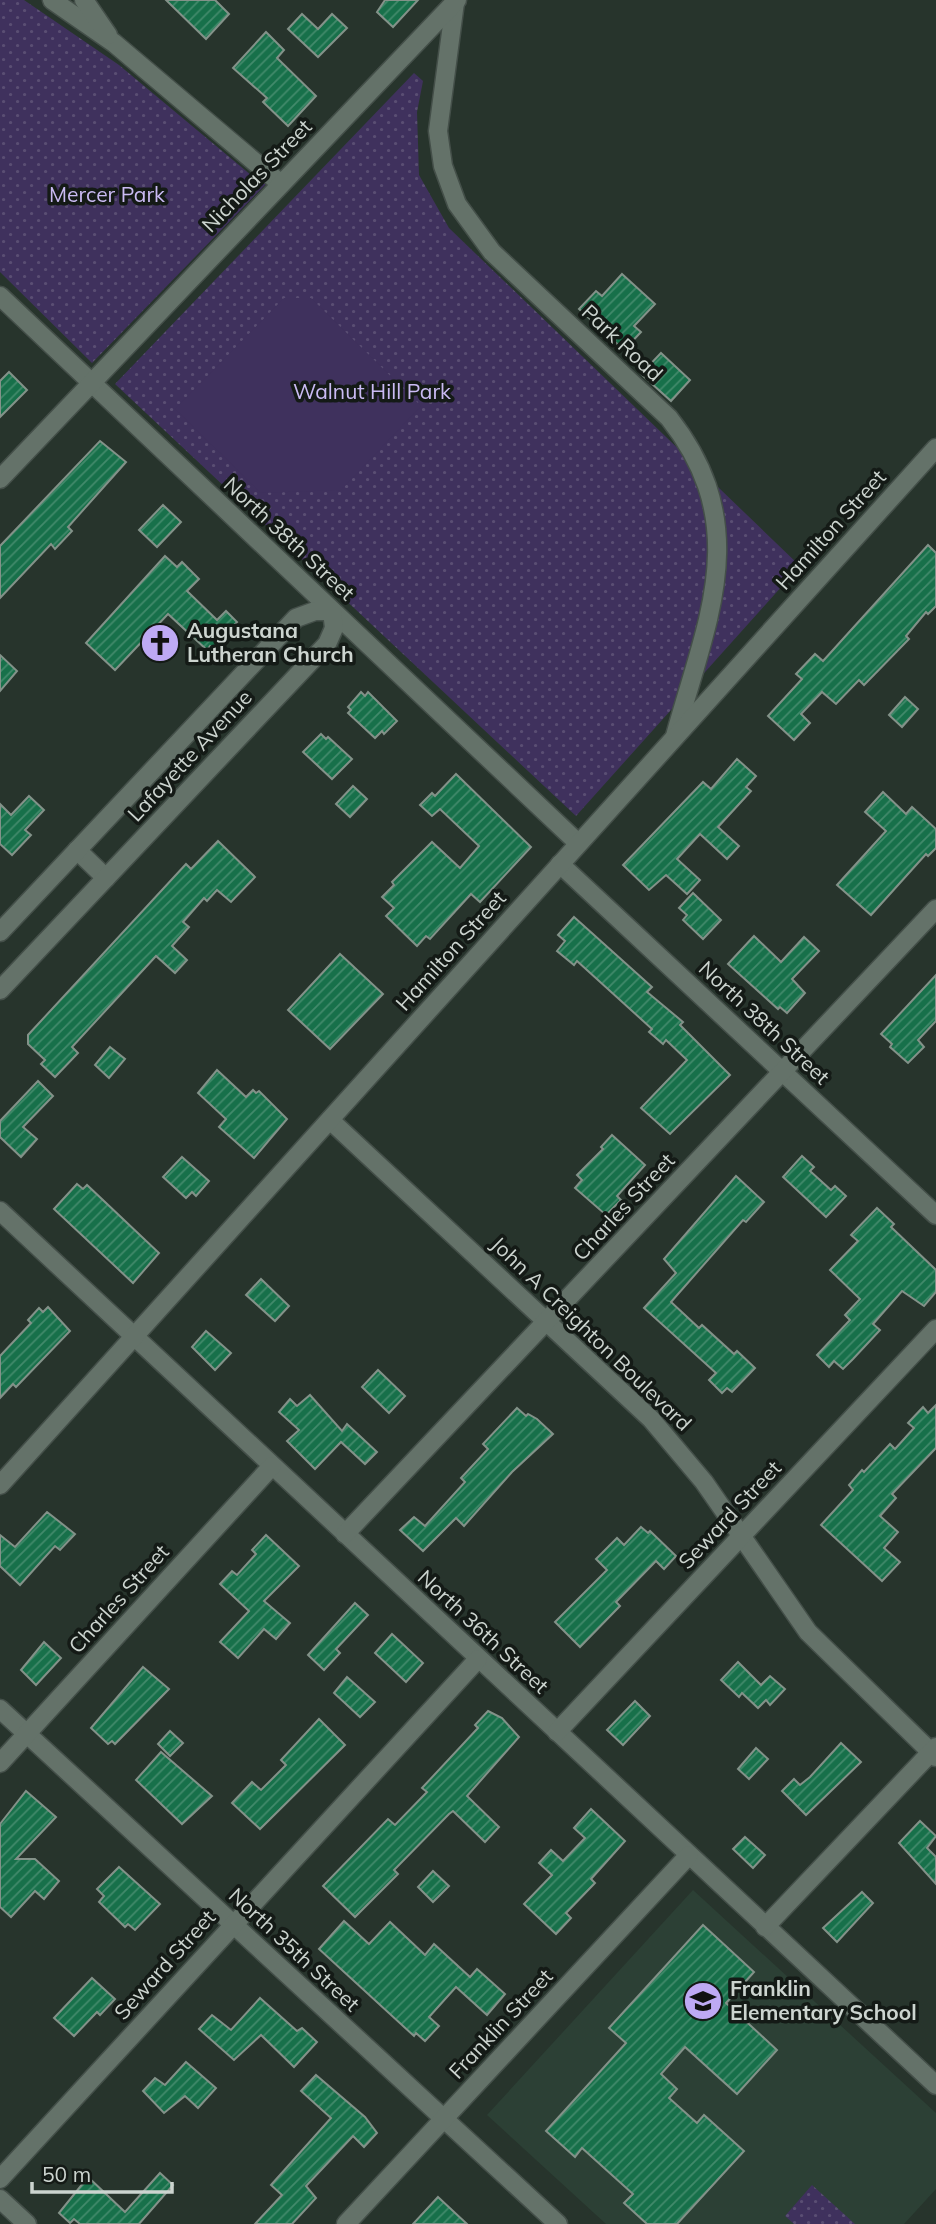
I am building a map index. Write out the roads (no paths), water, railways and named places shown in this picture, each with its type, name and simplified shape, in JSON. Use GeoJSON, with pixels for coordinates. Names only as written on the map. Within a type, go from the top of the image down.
{"type":"FeatureCollection","features":[{"type":"Feature","properties":{"kind":"street"},"geometry":{"type":"LineString","coordinates":[[52,0],[114,43],[281,184]]}},
{"type":"Feature","properties":{"kind":"street"},"geometry":{"type":"LineString","coordinates":[[84,0],[114,43]]}},
{"type":"Feature","properties":{"kind":"street","name":"Nicholas Street"},"geometry":{"type":"LineString","coordinates":[[0,479],[456,1]]}},
{"type":"Feature","properties":{"kind":"street","name":"Park Road"},"geometry":{"type":"LineString","coordinates":[[456,1],[438,131],[443,166],[457,204],[492,252],[669,418],[692,451],[710,492],[718,533],[718,573],[675,736]]}},
{"type":"Feature","properties":{"kind":"street","name":"North 38th Street"},"geometry":{"type":"LineString","coordinates":[[0,296],[578,843]]}},
{"type":"Feature","properties":{"kind":"street","name":"Hamilton Street"},"geometry":{"type":"LineString","coordinates":[[0,1485],[936,448]]}},
{"type":"Feature","properties":{"kind":"street","name":"Lafayette Avenue"},"geometry":{"type":"LineString","coordinates":[[0,932],[296,618],[315,611],[332,611],[334,628],[327,644],[0,990]]}},
{"type":"Feature","properties":{"kind":"street"},"geometry":{"type":"LineString","coordinates":[[77,850],[106,878]]}},
{"type":"Feature","properties":{"kind":"street","name":"North 38th Street"},"geometry":{"type":"LineString","coordinates":[[559,864],[936,1215]]}},
{"type":"Feature","properties":{"kind":"street","name":"Charles Street"},"geometry":{"type":"LineString","coordinates":[[345,1534],[936,909]]}},
{"type":"Feature","properties":{"kind":"street","name":"John A Creighton Boulevard"},"geometry":{"type":"LineString","coordinates":[[330,1121],[651,1419],[704,1482],[808,1632],[934,1752]]}},
{"type":"Feature","properties":{"kind":"street","name":"North 36th Street"},"geometry":{"type":"LineString","coordinates":[[0,1211],[936,2085]]}},
{"type":"Feature","properties":{"kind":"street","name":"Seward Street"},"geometry":{"type":"LineString","coordinates":[[557,1732],[936,1329]]}},
{"type":"Feature","properties":{"kind":"street","name":"Charles Street"},"geometry":{"type":"LineString","coordinates":[[0,1763],[272,1466]]}},
{"type":"Feature","properties":{"kind":"street","name":"Seward Street"},"geometry":{"type":"LineString","coordinates":[[0,2179],[478,1659]]}},
{"type":"Feature","properties":{"kind":"street","name":"North 35th Street"},"geometry":{"type":"LineString","coordinates":[[0,1709],[558,2224]]}},
{"type":"Feature","properties":{"kind":"street"},"geometry":{"type":"LineString","coordinates":[[765,1927],[934,1752]]}},
{"type":"Feature","properties":{"kind":"street","name":"Franklin Street"},"geometry":{"type":"LineString","coordinates":[[346,2224],[689,1855]]}},
{"type":"Feature","properties":{"kind":"street"},"geometry":{"type":"LineString","coordinates":[[0,2199],[27,2224]]}},
{"type":"Feature","properties":{"kind":"place","name":"Augustana Lutheran Church"},"geometry":{"type":"Point","coordinates":[160,643]}},
{"type":"Feature","properties":{"kind":"place","name":"Franklin Elementary School"},"geometry":{"type":"Point","coordinates":[703,2001]}},
{"type":"Feature","properties":{"kind":"park label","name":"Mercer Park"},"geometry":{"type":"Point","coordinates":[107,195]}},
{"type":"Feature","properties":{"kind":"park label","name":"Walnut Hill Park"},"geometry":{"type":"Point","coordinates":[372,392]}}]}
